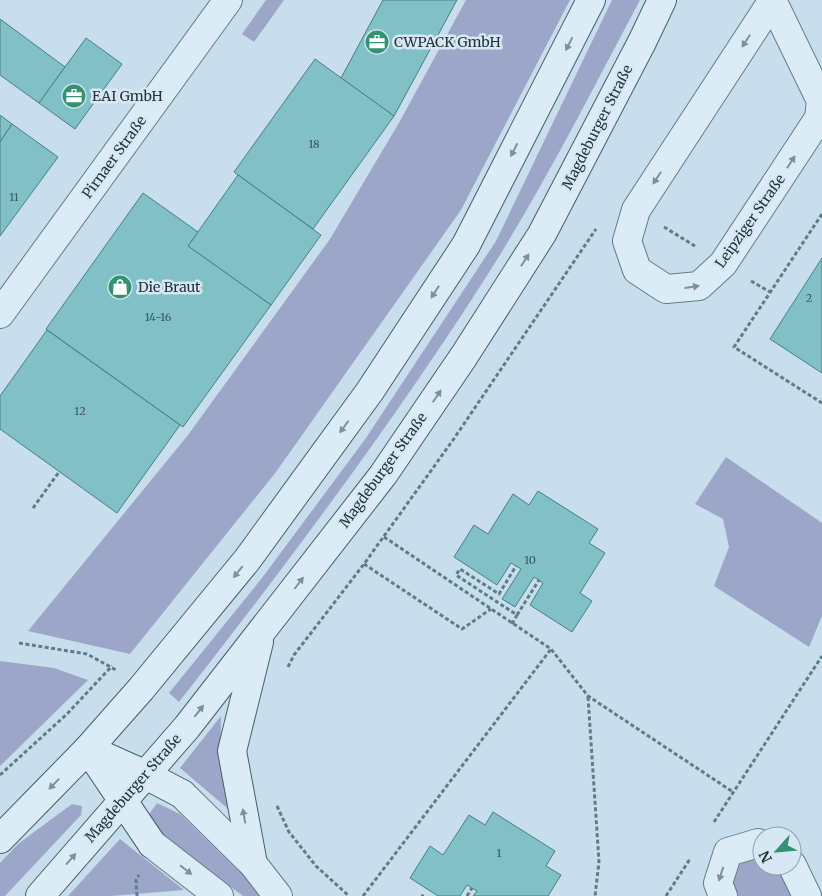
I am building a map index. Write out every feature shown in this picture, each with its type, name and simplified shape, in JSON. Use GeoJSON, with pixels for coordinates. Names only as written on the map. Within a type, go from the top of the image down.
{"type":"FeatureCollection","features":[{"type":"Feature","properties":{"kind":"main road","name":"Pirnaer Straße"},"geometry":{"type":"LineString","coordinates":[[0,314],[228,0]]}},
{"type":"Feature","properties":{"kind":"main road"},"geometry":{"type":"LineString","coordinates":[[0,839],[88,749],[141,690],[247,560],[370,391],[466,245],[591,0]]}},
{"type":"Feature","properties":{"kind":"main road","name":"Magdeburger Straße"},"geometry":{"type":"LineString","coordinates":[[40,896],[144,774],[187,727],[383,475],[464,356],[542,234],[662,0]]}},
{"type":"Feature","properties":{"kind":"main road","name":"Leipziger Straße"},"geometry":{"type":"LineString","coordinates":[[772,0],[821,101],[819,118],[724,264],[699,286],[666,290],[637,270],[627,240],[636,210],[772,0]]}},
{"type":"Feature","properties":{"kind":"main road"},"geometry":{"type":"LineString","coordinates":[[253,864],[232,751],[261,633]]}},
{"type":"Feature","properties":{"kind":"main road"},"geometry":{"type":"LineString","coordinates":[[88,749],[144,774],[182,794],[253,864],[278,896]]}},
{"type":"Feature","properties":{"kind":"main road"},"geometry":{"type":"LineString","coordinates":[[88,749],[152,844],[219,896]]}},
{"type":"Feature","properties":{"kind":"main road"},"geometry":{"type":"LineString","coordinates":[[723,896],[718,883],[728,852],[752,845]]}},
{"type":"Feature","properties":{"kind":"main road"},"geometry":{"type":"LineString","coordinates":[[798,876],[808,896]]}},
{"type":"Feature","properties":{"kind":"path"},"geometry":{"type":"LineString","coordinates":[[822,214],[734,347],[822,403]]}},
{"type":"Feature","properties":{"kind":"path"},"geometry":{"type":"LineString","coordinates":[[325,614],[384,537],[453,440],[569,268]]}},
{"type":"Feature","properties":{"kind":"path"},"geometry":{"type":"LineString","coordinates":[[33,508],[59,472]]}},
{"type":"Feature","properties":{"kind":"path"},"geometry":{"type":"LineString","coordinates":[[384,537],[551,649],[588,696],[733,792]]}},
{"type":"Feature","properties":{"kind":"path"},"geometry":{"type":"LineString","coordinates":[[364,564],[462,629],[491,609]]}},
{"type":"Feature","properties":{"kind":"path"},"geometry":{"type":"LineString","coordinates":[[516,566],[499,594],[460,568],[456,576],[517,615]]}},
{"type":"Feature","properties":{"kind":"path"},"geometry":{"type":"LineString","coordinates":[[512,624],[538,580]]}},
{"type":"Feature","properties":{"kind":"path"},"geometry":{"type":"LineString","coordinates":[[0,775],[67,714],[112,666],[87,654],[19,643]]}},
{"type":"Feature","properties":{"kind":"path"},"geometry":{"type":"LineString","coordinates":[[363,896],[551,649]]}},
{"type":"Feature","properties":{"kind":"path"},"geometry":{"type":"LineString","coordinates":[[709,829],[822,656]]}},
{"type":"Feature","properties":{"kind":"path"},"geometry":{"type":"LineString","coordinates":[[588,696],[599,862],[596,896]]}},
{"type":"Feature","properties":{"kind":"path"},"geometry":{"type":"LineString","coordinates":[[277,806],[290,832],[311,859],[349,896]]}},
{"type":"Feature","properties":{"kind":"path"},"geometry":{"type":"LineString","coordinates":[[666,896],[695,852]]}},
{"type":"Feature","properties":{"kind":"path"},"geometry":{"type":"LineString","coordinates":[[467,896],[472,888]]}},
{"type":"Feature","properties":{"kind":"shaded area"},"geometry":{"type":"Polygon","coordinates":[[[266,0],[284,0],[254,42],[242,34],[266,0]]]}},
{"type":"Feature","properties":{"kind":"shaded area"},"geometry":{"type":"Polygon","coordinates":[[[466,0],[570,0],[461,210],[276,472],[130,654],[28,631],[188,435],[330,239],[400,121],[466,0]]]}},
{"type":"Feature","properties":{"kind":"shaded area"},"geometry":{"type":"Polygon","coordinates":[[[612,0],[640,0],[559,153],[516,228],[470,302],[365,455],[292,555],[179,702],[169,693],[262,578],[366,438],[496,241],[612,0]]]}},
{"type":"Feature","properties":{"kind":"shaded area"},"geometry":{"type":"Polygon","coordinates":[[[726,457],[822,523],[822,616],[809,647],[714,586],[729,547],[723,519],[695,504],[726,457]]]}},
{"type":"Feature","properties":{"kind":"shaded area"},"geometry":{"type":"Polygon","coordinates":[[[0,661],[54,668],[88,680],[0,766],[0,661]]]}},
{"type":"Feature","properties":{"kind":"shaded area"},"geometry":{"type":"Polygon","coordinates":[[[221,716],[220,763],[233,813],[180,768],[221,716]]]}},
{"type":"Feature","properties":{"kind":"shaded area"},"geometry":{"type":"Polygon","coordinates":[[[157,803],[180,814],[264,896],[243,896],[164,837],[148,816],[157,803]]]}},
{"type":"Feature","properties":{"kind":"shaded area"},"geometry":{"type":"Polygon","coordinates":[[[72,804],[82,806],[81,815],[5,896],[0,896],[0,863],[18,844],[72,804]]]}},
{"type":"Feature","properties":{"kind":"shaded area"},"geometry":{"type":"Polygon","coordinates":[[[120,839],[184,890],[111,896],[68,896],[120,839]]]}},
{"type":"Feature","properties":{"kind":"shaded area"},"geometry":{"type":"Polygon","coordinates":[[[752,858],[752,876],[784,876],[793,896],[737,896],[731,882],[737,863],[752,858]]]}},
{"type":"Feature","properties":{"kind":"building"},"geometry":{"type":"Polygon","coordinates":[[[383,0],[457,0],[394,116],[341,78],[383,0]]]}},
{"type":"Feature","properties":{"kind":"building"},"geometry":{"type":"Polygon","coordinates":[[[0,19],[65,67],[39,103],[0,75],[0,19]]]}},
{"type":"Feature","properties":{"kind":"building"},"geometry":{"type":"Polygon","coordinates":[[[86,38],[122,64],[75,129],[39,103],[86,38]]]}},
{"type":"Feature","properties":{"kind":"building"},"geometry":{"type":"Polygon","coordinates":[[[315,59],[394,116],[313,229],[234,172],[315,59]]]}},
{"type":"Feature","properties":{"kind":"building"},"geometry":{"type":"Polygon","coordinates":[[[0,115],[12,124],[0,142],[0,115]]]}},
{"type":"Feature","properties":{"kind":"building"},"geometry":{"type":"Polygon","coordinates":[[[12,124],[58,157],[0,236],[0,142],[12,124]]]}},
{"type":"Feature","properties":{"kind":"building"},"geometry":{"type":"Polygon","coordinates":[[[238,175],[321,235],[271,305],[188,246],[238,175]]]}},
{"type":"Feature","properties":{"kind":"building"},"geometry":{"type":"Polygon","coordinates":[[[143,193],[198,232],[188,246],[271,305],[183,427],[46,329],[143,193]]]}},
{"type":"Feature","properties":{"kind":"building"},"geometry":{"type":"Polygon","coordinates":[[[822,258],[822,373],[770,339],[822,258]]]}},
{"type":"Feature","properties":{"kind":"building"},"geometry":{"type":"Polygon","coordinates":[[[47,330],[180,425],[117,513],[0,429],[0,396],[47,330]]]}},
{"type":"Feature","properties":{"kind":"building"},"geometry":{"type":"Polygon","coordinates":[[[538,491],[598,529],[589,543],[605,553],[580,593],[592,601],[572,632],[530,605],[543,583],[534,577],[515,607],[502,599],[521,569],[511,563],[497,585],[454,557],[474,525],[488,534],[513,494],[529,505],[538,491]]]}},
{"type":"Feature","properties":{"kind":"building"},"geometry":{"type":"Polygon","coordinates":[[[493,812],[555,851],[546,866],[561,875],[548,896],[473,896],[477,891],[467,885],[460,896],[438,896],[410,878],[430,846],[443,855],[469,815],[485,825],[493,812]]]}},
{"type":"Feature","properties":{"kind":"place","name":"CWPACK GmbH"},"geometry":{"type":"Point","coordinates":[377,42]}},
{"type":"Feature","properties":{"kind":"place","name":"EAI GmbH"},"geometry":{"type":"Point","coordinates":[74,96]}},
{"type":"Feature","properties":{"kind":"place","name":"Die Braut"},"geometry":{"type":"Point","coordinates":[120,287]}}]}
